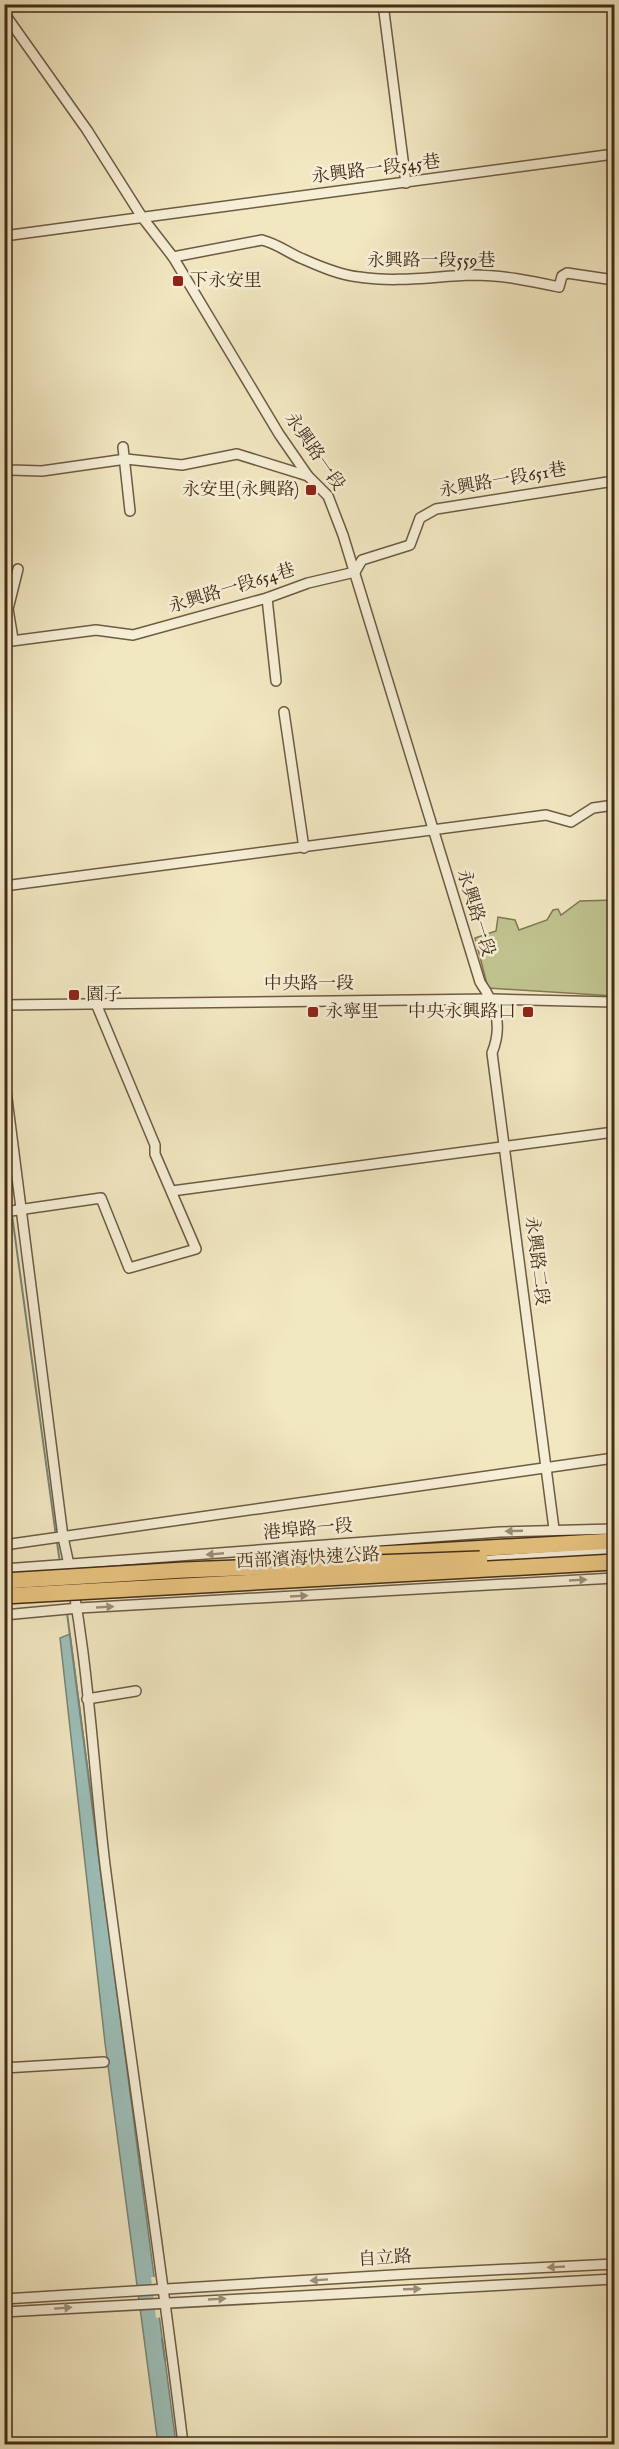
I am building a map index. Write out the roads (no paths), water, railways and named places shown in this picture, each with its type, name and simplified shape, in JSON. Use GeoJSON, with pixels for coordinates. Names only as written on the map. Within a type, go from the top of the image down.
{"type":"FeatureCollection","features":[{"type":"Feature","properties":{"kind":"highway"},"geometry":{"type":"LineString","coordinates":[[184,1570],[235,1562],[615,1541]]}},
{"type":"Feature","properties":{"kind":"highway","name":"西部濱海快速公路"},"geometry":{"type":"LineString","coordinates":[[4,1581],[184,1570],[615,1553]]}},
{"type":"Feature","properties":{"kind":"highway","name":"西部濱海快速公路"},"geometry":{"type":"LineString","coordinates":[[4,1596],[615,1562]]}},
{"type":"Feature","properties":{"kind":"highway"},"geometry":{"type":"LineString","coordinates":[[92,1591],[111,1595],[165,1594],[615,1568]]}},
{"type":"Feature","properties":{"kind":"street"},"geometry":{"type":"LineString","coordinates":[[383,4],[406,183]]}},
{"type":"Feature","properties":{"kind":"street","name":"永興路一段"},"geometry":{"type":"LineString","coordinates":[[4,13],[87,130],[142,216],[173,257],[252,389],[308,476],[328,496],[355,572],[480,982],[492,999]]}},
{"type":"Feature","properties":{"kind":"street","name":"永興路一段545巷"},"geometry":{"type":"LineString","coordinates":[[4,236],[615,154]]}},
{"type":"Feature","properties":{"kind":"street","name":"永興路一段559巷"},"geometry":{"type":"LineString","coordinates":[[173,257],[262,240],[275,243],[301,259],[324,268],[363,278],[392,281],[475,275],[527,280],[559,287],[562,276],[567,273],[615,280]]}},
{"type":"Feature","properties":{"kind":"street"},"geometry":{"type":"LineString","coordinates":[[123,447],[130,511]]}},
{"type":"Feature","properties":{"kind":"street"},"geometry":{"type":"LineString","coordinates":[[4,466],[11,470],[42,471],[126,459],[182,465],[237,454],[308,476]]}},
{"type":"Feature","properties":{"kind":"street","name":"永興路一段651巷"},"geometry":{"type":"LineString","coordinates":[[355,572],[362,560],[410,545],[420,518],[436,509],[615,481]]}},
{"type":"Feature","properties":{"kind":"street"},"geometry":{"type":"LineString","coordinates":[[9,641],[8,609],[18,569]]}},
{"type":"Feature","properties":{"kind":"street","name":"永興路一段654巷"},"geometry":{"type":"LineString","coordinates":[[9,641],[48,638],[96,630],[133,635],[267,598],[308,583],[355,572]]}},
{"type":"Feature","properties":{"kind":"street"},"geometry":{"type":"LineString","coordinates":[[267,598],[276,681]]}},
{"type":"Feature","properties":{"kind":"street"},"geometry":{"type":"LineString","coordinates":[[285,712],[304,848]]}},
{"type":"Feature","properties":{"kind":"street"},"geometry":{"type":"LineString","coordinates":[[4,886],[546,815],[571,822],[593,808],[615,805]]}},
{"type":"Feature","properties":{"kind":"street","name":"中央路一段"},"geometry":{"type":"LineString","coordinates":[[4,1005],[97,1006],[237,1001],[492,999],[615,1002]]}},
{"type":"Feature","properties":{"kind":"street","name":"永興路二段"},"geometry":{"type":"LineString","coordinates":[[492,999],[499,1027],[492,1053],[554,1529]]}},
{"type":"Feature","properties":{"kind":"street"},"geometry":{"type":"LineString","coordinates":[[4,1212],[101,1198],[129,1268],[196,1249],[155,1154],[155,1144],[97,1006]]}},
{"type":"Feature","properties":{"kind":"street"},"geometry":{"type":"LineString","coordinates":[[4,1075],[63,1538],[79,1608],[105,1863],[183,2445]]}},
{"type":"Feature","properties":{"kind":"street"},"geometry":{"type":"LineString","coordinates":[[172,1191],[615,1132]]}},
{"type":"Feature","properties":{"kind":"street"},"geometry":{"type":"LineString","coordinates":[[4,1545],[615,1458]]}},
{"type":"Feature","properties":{"kind":"street","name":"港埠路一段"},"geometry":{"type":"LineString","coordinates":[[4,1569],[554,1529],[615,1528]]}},
{"type":"Feature","properties":{"kind":"street"},"geometry":{"type":"LineString","coordinates":[[4,1588],[615,1553]]}},
{"type":"Feature","properties":{"kind":"street"},"geometry":{"type":"LineString","coordinates":[[4,1615],[79,1608],[615,1578]]}},
{"type":"Feature","properties":{"kind":"street"},"geometry":{"type":"LineString","coordinates":[[87,1699],[136,1691]]}},
{"type":"Feature","properties":{"kind":"street"},"geometry":{"type":"LineString","coordinates":[[4,2068],[104,2062]]}},
{"type":"Feature","properties":{"kind":"street","name":"自立路"},"geometry":{"type":"LineString","coordinates":[[162,2296],[410,2274],[615,2264]]}},
{"type":"Feature","properties":{"kind":"street","name":"自立路"},"geometry":{"type":"LineString","coordinates":[[162,2296],[615,2279]]}},
{"type":"Feature","properties":{"kind":"street"},"geometry":{"type":"LineString","coordinates":[[4,2312],[162,2296]]}},
{"type":"Feature","properties":{"kind":"street"},"geometry":{"type":"LineString","coordinates":[[4,2299],[138,2298]]}},
{"type":"Feature","properties":{"kind":"water"},"geometry":{"type":"Polygon","coordinates":[[[70,1634],[176,2444],[158,2444],[105,2043],[60,1638],[70,1634]]]}},
{"type":"Feature","properties":{"kind":"waterway"},"geometry":{"type":"LineString","coordinates":[[4,1161],[11,1209]]}},
{"type":"Feature","properties":{"kind":"waterway"},"geometry":{"type":"LineString","coordinates":[[12,1215],[56,1536]]}},
{"type":"Feature","properties":{"kind":"waterway"},"geometry":{"type":"LineString","coordinates":[[57,1542],[60,1563]]}},
{"type":"Feature","properties":{"kind":"waterway"},"geometry":{"type":"LineString","coordinates":[[67,1613],[106,1911]]}},
{"type":"Feature","properties":{"kind":"waterway"},"geometry":{"type":"LineString","coordinates":[[162,2339],[165,2360]]}},
{"type":"Feature","properties":{"kind":"place","name":"下永安里"},"geometry":{"type":"Point","coordinates":[178,281]}},
{"type":"Feature","properties":{"kind":"place","name":"永安里(永興路)"},"geometry":{"type":"Point","coordinates":[311,490]}},
{"type":"Feature","properties":{"kind":"place","name":"園子"},"geometry":{"type":"Point","coordinates":[74,995]}},
{"type":"Feature","properties":{"kind":"place","name":"永寧里"},"geometry":{"type":"Point","coordinates":[313,1012]}},
{"type":"Feature","properties":{"kind":"place","name":"中央永興路口"},"geometry":{"type":"Point","coordinates":[528,1012]}}]}
